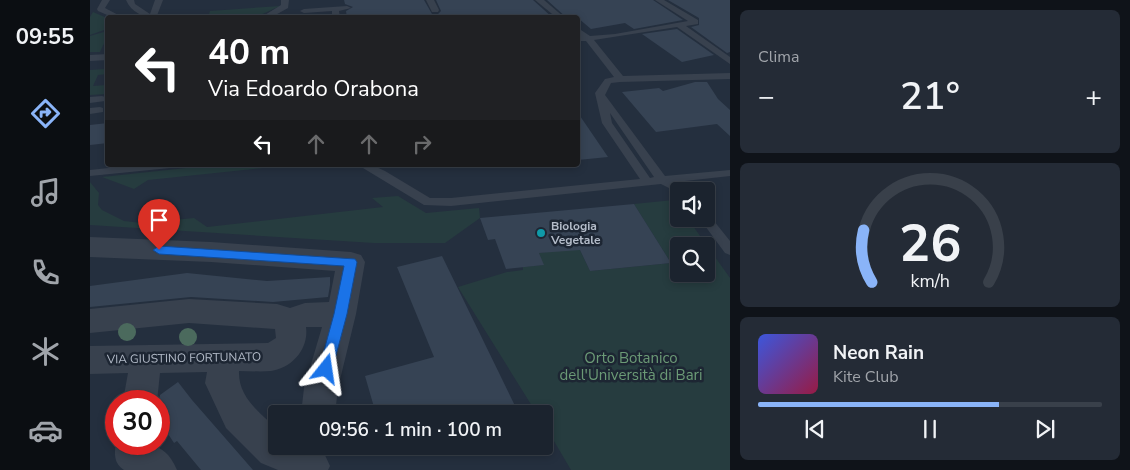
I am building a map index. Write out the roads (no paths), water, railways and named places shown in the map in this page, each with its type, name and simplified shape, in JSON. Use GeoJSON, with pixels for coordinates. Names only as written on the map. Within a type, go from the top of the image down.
{"type":"FeatureCollection","features":[{"type":"Feature","properties":{"kind":"street"},"geometry":{"type":"LineString","coordinates":[[90,247],[211,252],[351,262],[341,314],[321,388],[319,405]]}},
{"type":"Feature","properties":{"kind":"street"},"geometry":{"type":"LineString","coordinates":[[90,321],[189,311],[277,316],[289,321],[305,315],[341,314]]}},
{"type":"Feature","properties":{"kind":"street","name":"VIA GIUSTINO FORTUNATO"},"geometry":{"type":"LineString","coordinates":[[90,360],[272,357],[283,351],[292,341],[289,321]]}},
{"type":"Feature","properties":{"kind":"street"},"geometry":{"type":"LineString","coordinates":[[224,358],[222,383],[238,416],[274,450],[316,461]]}},
{"type":"Feature","properties":{"kind":"street"},"geometry":{"type":"LineString","coordinates":[[142,390],[146,359]]}},
{"type":"Feature","properties":{"kind":"street"},"geometry":{"type":"LineString","coordinates":[[134,455],[158,470]]}},
{"type":"Feature","properties":{"kind":"lane"},"geometry":{"type":"LineString","coordinates":[[106,0],[101,10],[114,15]]}},
{"type":"Feature","properties":{"kind":"lane"},"geometry":{"type":"LineString","coordinates":[[130,0],[132,5],[147,15]]}},
{"type":"Feature","properties":{"kind":"lane"},"geometry":{"type":"LineString","coordinates":[[153,15],[159,0]]}},
{"type":"Feature","properties":{"kind":"lane"},"geometry":{"type":"LineString","coordinates":[[268,15],[285,6],[285,0]]}},
{"type":"Feature","properties":{"kind":"lane"},"geometry":{"type":"LineString","coordinates":[[303,0],[302,14],[336,13],[347,8]]}},
{"type":"Feature","properties":{"kind":"lane"},"geometry":{"type":"LineString","coordinates":[[430,0],[435,10]]}},
{"type":"Feature","properties":{"kind":"lane"},"geometry":{"type":"LineString","coordinates":[[540,0],[558,15]]}},
{"type":"Feature","properties":{"kind":"lane"},"geometry":{"type":"LineString","coordinates":[[580,39],[615,36],[695,22],[659,0]]}},
{"type":"Feature","properties":{"kind":"lane"},"geometry":{"type":"LineString","coordinates":[[679,25],[730,61]]}},
{"type":"Feature","properties":{"kind":"lane"},"geometry":{"type":"LineString","coordinates":[[580,32],[588,38],[620,78]]}},
{"type":"Feature","properties":{"kind":"lane"},"geometry":{"type":"LineString","coordinates":[[90,58],[105,57]]}},
{"type":"Feature","properties":{"kind":"lane"},"geometry":{"type":"LineString","coordinates":[[647,181],[608,123],[600,93],[608,81],[620,78],[730,76]]}},
{"type":"Feature","properties":{"kind":"lane"},"geometry":{"type":"LineString","coordinates":[[600,93],[662,180],[670,184]]}},
{"type":"Feature","properties":{"kind":"lane"},"geometry":{"type":"LineString","coordinates":[[90,100],[102,99]]}},
{"type":"Feature","properties":{"kind":"lane"},"geometry":{"type":"LineString","coordinates":[[90,173],[147,167]]}},
{"type":"Feature","properties":{"kind":"lane"},"geometry":{"type":"LineString","coordinates":[[368,167],[381,173],[428,202],[451,202],[730,173]]}},
{"type":"Feature","properties":{"kind":"lane"},"geometry":{"type":"LineString","coordinates":[[712,227],[730,250]]}},
{"type":"Feature","properties":{"kind":"place","name":"Biologia Vegetale"},"geometry":{"type":"Point","coordinates":[541,233]}},
{"type":"Feature","properties":{"kind":"park label","name":"Orto Botanico dell'Università di Bari"},"geometry":{"type":"Point","coordinates":[631,366]}}]}
